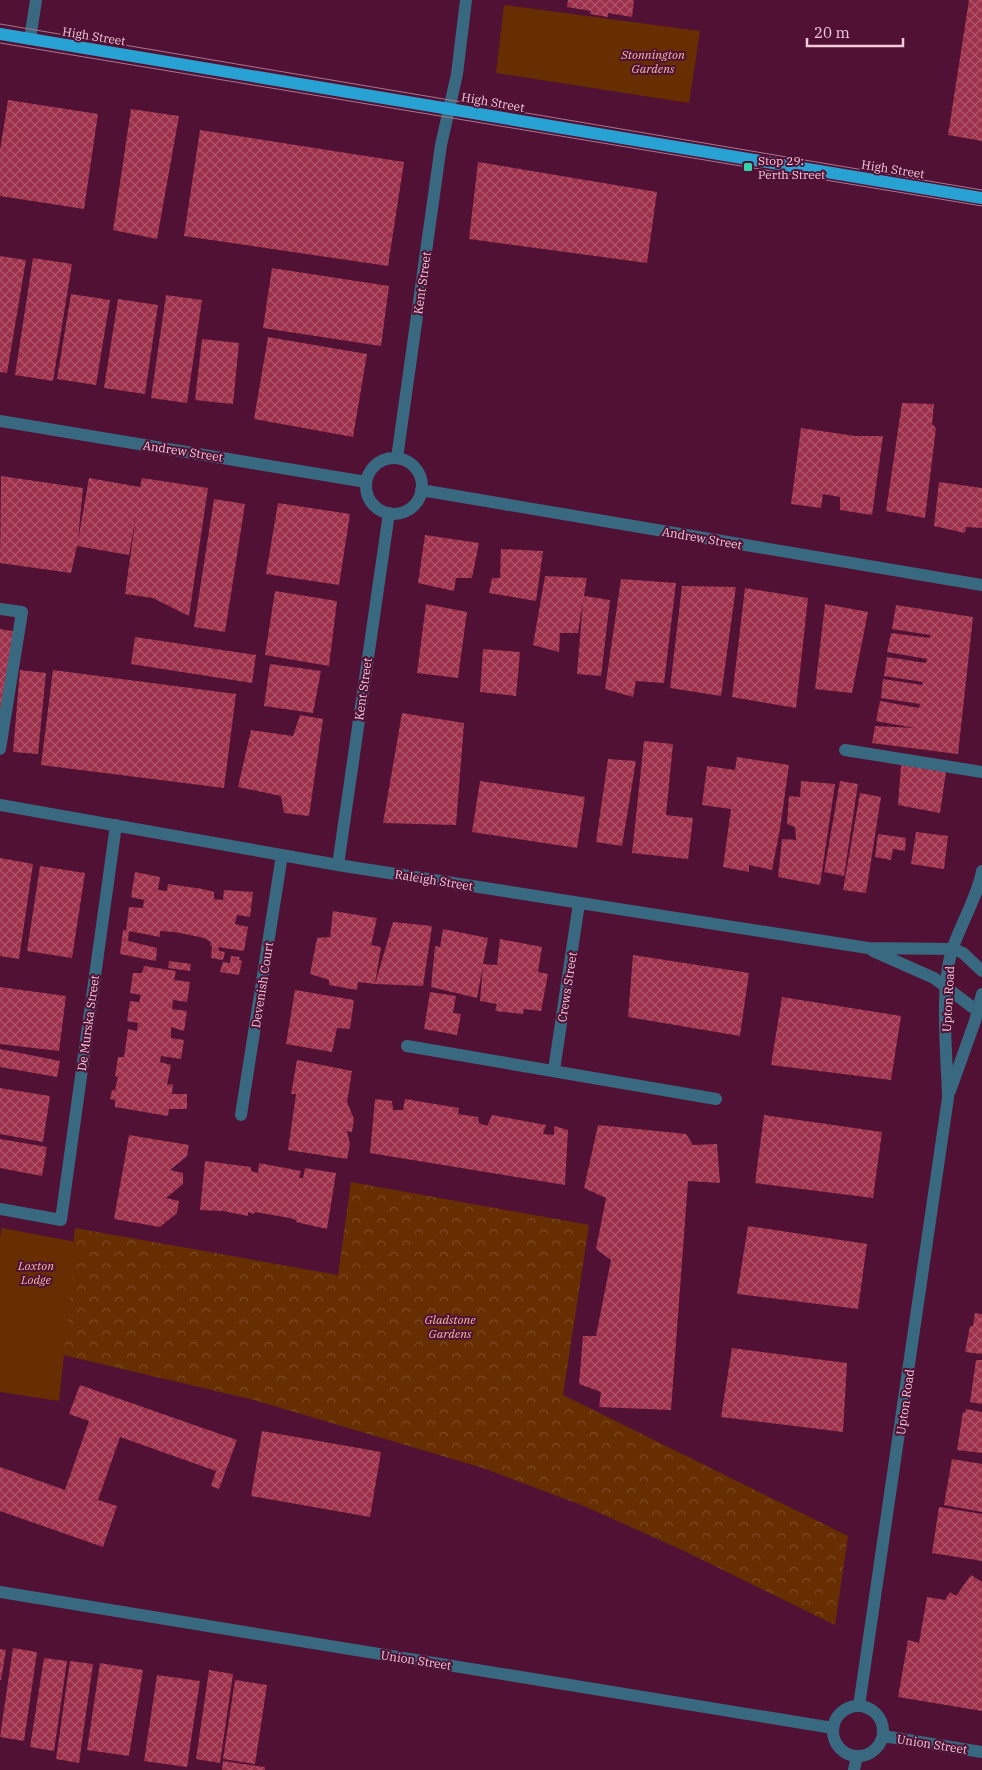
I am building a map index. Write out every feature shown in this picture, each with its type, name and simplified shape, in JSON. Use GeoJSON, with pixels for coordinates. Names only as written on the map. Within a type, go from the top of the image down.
{"type":"FeatureCollection","features":[{"type":"Feature","properties":{"kind":"main road","name":"High Street"},"geometry":{"type":"LineString","coordinates":[[0,34],[982,198]]}},
{"type":"Feature","properties":{"kind":"street"},"geometry":{"type":"LineString","coordinates":[[30,39],[36,0]]}},
{"type":"Feature","properties":{"kind":"street","name":"Kent Street"},"geometry":{"type":"LineString","coordinates":[[397,458],[441,145],[457,74],[466,0]]}},
{"type":"Feature","properties":{"kind":"street","name":"Andrew Street"},"geometry":{"type":"LineString","coordinates":[[0,421],[366,482]]}},
{"type":"Feature","properties":{"kind":"street"},"geometry":{"type":"LineString","coordinates":[[397,458],[406,460],[419,472],[421,490],[419,499],[406,511],[389,513],[374,505],[366,490],[366,482],[370,472],[377,463],[386,459],[397,458]]}},
{"type":"Feature","properties":{"kind":"street","name":"Andrew Street"},"geometry":{"type":"LineString","coordinates":[[421,490],[982,585]]}},
{"type":"Feature","properties":{"kind":"street","name":"Kent Street"},"geometry":{"type":"LineString","coordinates":[[338,865],[389,513]]}},
{"type":"Feature","properties":{"kind":"street"},"geometry":{"type":"LineString","coordinates":[[0,609],[22,612],[0,749]]}},
{"type":"Feature","properties":{"kind":"street"},"geometry":{"type":"LineString","coordinates":[[845,750],[982,772]]}},
{"type":"Feature","properties":{"kind":"street","name":"Raleigh Street"},"geometry":{"type":"LineString","coordinates":[[0,805],[338,865],[868,948],[953,949]]}},
{"type":"Feature","properties":{"kind":"street","name":"De Murska Street"},"geometry":{"type":"LineString","coordinates":[[0,1209],[61,1220],[116,825]]}},
{"type":"Feature","properties":{"kind":"street","name":"Devenish Court"},"geometry":{"type":"LineString","coordinates":[[241,1115],[282,855]]}},
{"type":"Feature","properties":{"kind":"street","name":"Upton Road"},"geometry":{"type":"LineString","coordinates":[[859,1706],[948,1098],[946,986],[953,949],[982,877]]}},
{"type":"Feature","properties":{"kind":"street","name":"Crews Street"},"geometry":{"type":"LineString","coordinates":[[554,1070],[580,903]]}},
{"type":"Feature","properties":{"kind":"street","name":"Raleigh Street"},"geometry":{"type":"LineString","coordinates":[[868,948],[928,975],[980,1011]]}},
{"type":"Feature","properties":{"kind":"street"},"geometry":{"type":"LineString","coordinates":[[953,949],[963,953],[982,971]]}},
{"type":"Feature","properties":{"kind":"street","name":"Upton Road"},"geometry":{"type":"LineString","coordinates":[[948,1098],[980,1011],[982,994]]}},
{"type":"Feature","properties":{"kind":"street"},"geometry":{"type":"LineString","coordinates":[[407,1046],[716,1099]]}},
{"type":"Feature","properties":{"kind":"street","name":"Union Street"},"geometry":{"type":"LineString","coordinates":[[0,1592],[833,1728]]}},
{"type":"Feature","properties":{"kind":"street"},"geometry":{"type":"LineString","coordinates":[[859,1706],[875,1712],[883,1727],[880,1743],[870,1752],[857,1756],[847,1753],[839,1747],[834,1738],[833,1728],[835,1719],[841,1712],[850,1707],[859,1706]]}},
{"type":"Feature","properties":{"kind":"street","name":"Union Street"},"geometry":{"type":"LineString","coordinates":[[882,1736],[982,1752]]}},
{"type":"Feature","properties":{"kind":"street"},"geometry":{"type":"LineString","coordinates":[[854,1770],[857,1756]]}},
{"type":"Feature","properties":{"kind":"green space","name":"Stonnington Gardens"},"geometry":{"type":"Polygon","coordinates":[[[504,5],[700,31],[689,103],[496,73],[504,5]]]}},
{"type":"Feature","properties":{"kind":"green space","name":"Gladstone Gardens"},"geometry":{"type":"Polygon","coordinates":[[[351,1182],[589,1225],[563,1395],[848,1536],[835,1625],[682,1550],[584,1506],[483,1468],[254,1400],[63,1355],[75,1228],[338,1275],[351,1182]]]}},
{"type":"Feature","properties":{"kind":"green space","name":"Loxton Lodge"},"geometry":{"type":"Polygon","coordinates":[[[2,1228],[76,1242],[59,1401],[0,1392],[0,1237],[2,1228]]]}},
{"type":"Feature","properties":{"kind":"building"},"geometry":{"type":"Polygon","coordinates":[[[568,0],[634,0],[632,17],[608,13],[608,17],[590,14],[591,11],[567,7],[568,0]]]}},
{"type":"Feature","properties":{"kind":"building"},"geometry":{"type":"Polygon","coordinates":[[[969,0],[982,0],[982,141],[948,135],[969,0]]]}},
{"type":"Feature","properties":{"kind":"building"},"geometry":{"type":"Polygon","coordinates":[[[8,100],[98,114],[84,209],[0,196],[0,150],[8,100]]]}},
{"type":"Feature","properties":{"kind":"building"},"geometry":{"type":"Polygon","coordinates":[[[131,109],[179,116],[157,239],[113,230],[131,109]]]}},
{"type":"Feature","properties":{"kind":"building"},"geometry":{"type":"Polygon","coordinates":[[[200,130],[404,162],[388,266],[184,236],[200,130]]]}},
{"type":"Feature","properties":{"kind":"building"},"geometry":{"type":"Polygon","coordinates":[[[478,162],[657,192],[647,263],[469,239],[478,162]]]}},
{"type":"Feature","properties":{"kind":"building"},"geometry":{"type":"Polygon","coordinates":[[[0,256],[26,260],[7,373],[0,372],[0,256]]]}},
{"type":"Feature","properties":{"kind":"building"},"geometry":{"type":"Polygon","coordinates":[[[33,258],[72,264],[53,381],[15,375],[33,258]]]}},
{"type":"Feature","properties":{"kind":"building"},"geometry":{"type":"Polygon","coordinates":[[[272,268],[389,286],[381,346],[263,328],[272,268]]]}},
{"type":"Feature","properties":{"kind":"building"},"geometry":{"type":"Polygon","coordinates":[[[71,294],[110,300],[96,385],[57,379],[71,294]]]}},
{"type":"Feature","properties":{"kind":"building"},"geometry":{"type":"Polygon","coordinates":[[[166,295],[202,300],[187,403],[151,398],[166,295]]]}},
{"type":"Feature","properties":{"kind":"building"},"geometry":{"type":"Polygon","coordinates":[[[118,299],[158,305],[145,394],[104,388],[118,299]]]}},
{"type":"Feature","properties":{"kind":"building"},"geometry":{"type":"Polygon","coordinates":[[[268,337],[367,354],[353,437],[254,419],[268,337]]]}},
{"type":"Feature","properties":{"kind":"building"},"geometry":{"type":"Polygon","coordinates":[[[202,339],[239,343],[233,404],[195,400],[202,339]]]}},
{"type":"Feature","properties":{"kind":"building"},"geometry":{"type":"Polygon","coordinates":[[[902,403],[934,404],[932,424],[936,428],[925,518],[886,511],[902,403]]]}},
{"type":"Feature","properties":{"kind":"building"},"geometry":{"type":"Polygon","coordinates":[[[801,428],[855,436],[883,436],[872,515],[840,510],[840,497],[823,494],[821,508],[791,504],[801,428]]]}},
{"type":"Feature","properties":{"kind":"building"},"geometry":{"type":"Polygon","coordinates":[[[1,476],[83,488],[78,540],[89,478],[140,487],[142,478],[208,488],[189,616],[153,598],[125,594],[136,516],[129,555],[77,546],[71,573],[0,563],[1,476]]]}},
{"type":"Feature","properties":{"kind":"building"},"geometry":{"type":"Polygon","coordinates":[[[939,482],[982,488],[982,528],[966,527],[965,533],[934,526],[939,482]]]}},
{"type":"Feature","properties":{"kind":"building"},"geometry":{"type":"Polygon","coordinates":[[[214,499],[245,504],[225,632],[194,627],[214,499]]]}},
{"type":"Feature","properties":{"kind":"building"},"geometry":{"type":"Polygon","coordinates":[[[278,503],[350,514],[339,585],[266,574],[278,503]]]}},
{"type":"Feature","properties":{"kind":"building"},"geometry":{"type":"Polygon","coordinates":[[[425,535],[479,543],[472,578],[456,578],[454,591],[418,583],[425,535]]]}},
{"type":"Feature","properties":{"kind":"building"},"geometry":{"type":"Polygon","coordinates":[[[501,549],[543,551],[536,601],[489,593],[492,578],[500,578],[501,549]]]}},
{"type":"Feature","properties":{"kind":"building"},"geometry":{"type":"Polygon","coordinates":[[[545,576],[587,578],[584,596],[610,600],[601,676],[577,674],[583,601],[578,633],[560,633],[559,652],[533,645],[545,576]]]}},
{"type":"Feature","properties":{"kind":"building"},"geometry":{"type":"Polygon","coordinates":[[[621,579],[676,583],[664,683],[636,681],[633,697],[605,689],[621,579]]]}},
{"type":"Feature","properties":{"kind":"building"},"geometry":{"type":"Polygon","coordinates":[[[682,586],[736,587],[721,696],[670,688],[682,586]]]}},
{"type":"Feature","properties":{"kind":"building"},"geometry":{"type":"Polygon","coordinates":[[[745,588],[808,598],[796,708],[732,697],[745,588]]]}},
{"type":"Feature","properties":{"kind":"building"},"geometry":{"type":"Polygon","coordinates":[[[275,591],[337,601],[329,666],[265,655],[275,591]]]}},
{"type":"Feature","properties":{"kind":"building"},"geometry":{"type":"Polygon","coordinates":[[[426,604],[467,612],[458,678],[417,673],[426,604]]]}},
{"type":"Feature","properties":{"kind":"building"},"geometry":{"type":"Polygon","coordinates":[[[825,604],[868,612],[852,693],[815,689],[825,604]]]}},
{"type":"Feature","properties":{"kind":"building"},"geometry":{"type":"Polygon","coordinates":[[[896,605],[973,617],[958,754],[872,743],[875,726],[915,728],[876,721],[880,701],[919,708],[920,704],[881,698],[883,679],[922,685],[923,682],[884,676],[887,657],[926,663],[927,659],[887,652],[891,633],[930,638],[930,635],[892,629],[896,605]]]}},
{"type":"Feature","properties":{"kind":"building"},"geometry":{"type":"Polygon","coordinates":[[[0,629],[17,632],[0,721],[0,629]]]}},
{"type":"Feature","properties":{"kind":"building"},"geometry":{"type":"Polygon","coordinates":[[[135,637],[256,655],[252,683],[131,664],[135,637]]]}},
{"type":"Feature","properties":{"kind":"building"},"geometry":{"type":"Polygon","coordinates":[[[483,649],[520,652],[516,696],[480,692],[483,649]]]}},
{"type":"Feature","properties":{"kind":"building"},"geometry":{"type":"Polygon","coordinates":[[[270,664],[321,671],[313,713],[264,706],[270,664]]]}},
{"type":"Feature","properties":{"kind":"building"},"geometry":{"type":"Polygon","coordinates":[[[20,670],[46,673],[38,754],[13,752],[20,670]]]}},
{"type":"Feature","properties":{"kind":"building"},"geometry":{"type":"Polygon","coordinates":[[[53,670],[236,694],[224,788],[41,765],[53,670]]]}},
{"type":"Feature","properties":{"kind":"building"},"geometry":{"type":"Polygon","coordinates":[[[402,713],[464,723],[456,825],[383,823],[402,713]]]}},
{"type":"Feature","properties":{"kind":"building"},"geometry":{"type":"Polygon","coordinates":[[[300,715],[323,719],[309,816],[284,813],[281,796],[238,787],[251,730],[293,736],[300,715]]]}},
{"type":"Feature","properties":{"kind":"building"},"geometry":{"type":"Polygon","coordinates":[[[644,741],[673,744],[666,815],[693,818],[688,859],[632,853],[644,741]]]}},
{"type":"Feature","properties":{"kind":"building"},"geometry":{"type":"Polygon","coordinates":[[[737,757],[789,765],[772,870],[749,865],[749,872],[723,867],[731,809],[702,805],[707,766],[735,770],[737,757]]]}},
{"type":"Feature","properties":{"kind":"building"},"geometry":{"type":"Polygon","coordinates":[[[608,759],[636,761],[622,846],[596,842],[608,759]]]}},
{"type":"Feature","properties":{"kind":"building"},"geometry":{"type":"Polygon","coordinates":[[[901,765],[946,772],[940,813],[898,805],[901,765]]]}},
{"type":"Feature","properties":{"kind":"building"},"geometry":{"type":"Polygon","coordinates":[[[480,781],[585,797],[577,848],[472,832],[480,781]]]}},
{"type":"Feature","properties":{"kind":"building"},"geometry":{"type":"Polygon","coordinates":[[[801,781],[835,784],[820,885],[778,877],[782,839],[796,840],[795,827],[787,824],[789,796],[800,797],[801,781]]]}},
{"type":"Feature","properties":{"kind":"building"},"geometry":{"type":"Polygon","coordinates":[[[840,781],[858,784],[844,876],[824,872],[840,781]]]}},
{"type":"Feature","properties":{"kind":"building"},"geometry":{"type":"Polygon","coordinates":[[[860,793],[881,797],[866,893],[843,890],[860,793]]]}},
{"type":"Feature","properties":{"kind":"building"},"geometry":{"type":"Polygon","coordinates":[[[916,832],[948,836],[944,869],[911,864],[916,832]]]}},
{"type":"Feature","properties":{"kind":"building"},"geometry":{"type":"Polygon","coordinates":[[[878,834],[906,838],[905,851],[893,849],[891,860],[875,857],[878,834]]]}},
{"type":"Feature","properties":{"kind":"building"},"geometry":{"type":"Polygon","coordinates":[[[0,858],[33,864],[19,959],[0,956],[0,858]]]}},
{"type":"Feature","properties":{"kind":"building"},"geometry":{"type":"Polygon","coordinates":[[[40,866],[85,873],[72,958],[27,951],[40,866]]]}},
{"type":"Feature","properties":{"kind":"building"},"geometry":{"type":"Polygon","coordinates":[[[135,872],[160,877],[158,890],[167,891],[168,884],[203,889],[214,892],[214,899],[223,900],[224,890],[253,892],[250,917],[237,915],[235,924],[248,927],[244,951],[218,947],[219,951],[225,952],[223,960],[211,958],[211,942],[204,938],[175,932],[160,931],[160,937],[129,931],[128,941],[157,948],[156,961],[120,954],[123,930],[126,930],[129,907],[143,908],[144,900],[131,897],[135,872]]]}},
{"type":"Feature","properties":{"kind":"building"},"geometry":{"type":"Polygon","coordinates":[[[333,911],[377,918],[371,945],[381,947],[375,984],[358,982],[357,990],[329,985],[329,980],[310,974],[317,938],[330,937],[333,911]]]}},
{"type":"Feature","properties":{"kind":"building"},"geometry":{"type":"Polygon","coordinates":[[[393,922],[432,926],[423,986],[375,984],[393,922]]]}},
{"type":"Feature","properties":{"kind":"building"},"geometry":{"type":"Polygon","coordinates":[[[443,929],[488,938],[483,964],[497,965],[500,939],[542,947],[538,972],[548,974],[541,1011],[524,1009],[523,1014],[495,1011],[497,1004],[480,1001],[483,966],[477,998],[431,987],[435,946],[440,947],[443,929]]]}},
{"type":"Feature","properties":{"kind":"building"},"geometry":{"type":"Polygon","coordinates":[[[633,955],[749,973],[740,1036],[628,1017],[633,955]]]}},
{"type":"Feature","properties":{"kind":"building"},"geometry":{"type":"Polygon","coordinates":[[[231,956],[240,957],[239,960],[242,961],[239,975],[220,972],[223,962],[230,963],[231,956]]]}},
{"type":"Feature","properties":{"kind":"building"},"geometry":{"type":"Polygon","coordinates":[[[169,961],[191,964],[190,971],[168,968],[169,961]]]}},
{"type":"Feature","properties":{"kind":"building"},"geometry":{"type":"Polygon","coordinates":[[[144,966],[176,971],[174,980],[190,982],[187,1002],[173,1000],[172,1009],[187,1011],[184,1031],[171,1027],[171,1038],[184,1040],[181,1059],[161,1056],[160,1062],[171,1065],[167,1085],[173,1084],[172,1094],[187,1094],[187,1109],[169,1109],[168,1116],[115,1107],[115,1100],[110,1099],[112,1090],[115,1090],[118,1077],[115,1076],[118,1057],[124,1057],[128,1029],[137,1031],[138,1023],[127,1021],[130,1001],[139,1002],[141,995],[130,993],[133,973],[142,973],[144,966]]]}},
{"type":"Feature","properties":{"kind":"building"},"geometry":{"type":"Polygon","coordinates":[[[0,987],[66,996],[59,1051],[0,1044],[0,987]]]}},
{"type":"Feature","properties":{"kind":"building"},"geometry":{"type":"Polygon","coordinates":[[[295,990],[354,1000],[350,1029],[337,1028],[332,1052],[286,1044],[295,990]]]}},
{"type":"Feature","properties":{"kind":"building"},"geometry":{"type":"Polygon","coordinates":[[[430,992],[456,996],[453,1013],[461,1014],[457,1035],[424,1029],[430,992]]]}},
{"type":"Feature","properties":{"kind":"building"},"geometry":{"type":"Polygon","coordinates":[[[782,997],[901,1016],[891,1080],[771,1065],[782,997]]]}},
{"type":"Feature","properties":{"kind":"building"},"geometry":{"type":"Polygon","coordinates":[[[0,1049],[60,1061],[57,1077],[0,1067],[0,1049]]]}},
{"type":"Feature","properties":{"kind":"building"},"geometry":{"type":"Polygon","coordinates":[[[297,1060],[352,1071],[347,1102],[354,1119],[352,1132],[347,1131],[350,1144],[347,1159],[288,1150],[296,1094],[291,1094],[297,1060]]]}},
{"type":"Feature","properties":{"kind":"building"},"geometry":{"type":"Polygon","coordinates":[[[0,1088],[50,1096],[43,1142],[0,1134],[0,1088]]]}},
{"type":"Feature","properties":{"kind":"building"},"geometry":{"type":"Polygon","coordinates":[[[375,1099],[392,1101],[393,1110],[403,1110],[405,1099],[459,1108],[458,1114],[478,1117],[479,1123],[487,1126],[492,1115],[546,1125],[543,1134],[554,1135],[554,1126],[568,1130],[565,1185],[370,1153],[375,1099]]]}},
{"type":"Feature","properties":{"kind":"building"},"geometry":{"type":"Polygon","coordinates":[[[764,1115],[882,1132],[873,1198],[755,1183],[764,1115]]]}},
{"type":"Feature","properties":{"kind":"building"},"geometry":{"type":"Polygon","coordinates":[[[598,1125],[686,1134],[693,1145],[717,1144],[720,1183],[688,1181],[671,1410],[599,1407],[601,1392],[579,1384],[583,1336],[596,1336],[611,1260],[596,1249],[606,1198],[584,1188],[598,1125]]]}},
{"type":"Feature","properties":{"kind":"building"},"geometry":{"type":"Polygon","coordinates":[[[129,1135],[189,1145],[187,1156],[170,1170],[183,1173],[183,1184],[166,1198],[179,1201],[177,1213],[160,1227],[114,1219],[129,1135]]]}},
{"type":"Feature","properties":{"kind":"building"},"geometry":{"type":"Polygon","coordinates":[[[0,1139],[47,1147],[42,1176],[0,1168],[0,1139]]]}},
{"type":"Feature","properties":{"kind":"building"},"geometry":{"type":"Polygon","coordinates":[[[205,1161],[251,1167],[251,1171],[258,1173],[259,1163],[301,1171],[299,1178],[303,1178],[305,1168],[336,1173],[327,1229],[296,1222],[296,1220],[290,1218],[255,1212],[254,1214],[248,1212],[248,1216],[223,1211],[200,1210],[205,1161]]]}},
{"type":"Feature","properties":{"kind":"building"},"geometry":{"type":"Polygon","coordinates":[[[748,1226],[867,1244],[858,1309],[737,1294],[748,1226]]]}},
{"type":"Feature","properties":{"kind":"building"},"geometry":{"type":"Polygon","coordinates":[[[975,1313],[982,1314],[982,1354],[965,1352],[970,1326],[973,1326],[975,1313]]]}},
{"type":"Feature","properties":{"kind":"building"},"geometry":{"type":"Polygon","coordinates":[[[732,1348],[847,1363],[843,1432],[721,1417],[732,1348]]]}},
{"type":"Feature","properties":{"kind":"building"},"geometry":{"type":"Polygon","coordinates":[[[976,1360],[982,1360],[982,1404],[970,1402],[976,1360]]]}},
{"type":"Feature","properties":{"kind":"building"},"geometry":{"type":"Polygon","coordinates":[[[80,1385],[237,1440],[219,1489],[211,1486],[216,1471],[120,1437],[98,1500],[117,1506],[103,1547],[0,1511],[0,1467],[65,1490],[89,1421],[69,1414],[80,1385]]]}},
{"type":"Feature","properties":{"kind":"building"},"geometry":{"type":"Polygon","coordinates":[[[966,1409],[982,1412],[982,1453],[957,1450],[963,1412],[965,1413],[966,1409]]]}},
{"type":"Feature","properties":{"kind":"building"},"geometry":{"type":"Polygon","coordinates":[[[262,1431],[381,1452],[370,1517],[251,1496],[262,1431]]]}},
{"type":"Feature","properties":{"kind":"building"},"geometry":{"type":"Polygon","coordinates":[[[952,1459],[982,1464],[982,1512],[944,1505],[952,1459]]]}},
{"type":"Feature","properties":{"kind":"building"},"geometry":{"type":"Polygon","coordinates":[[[939,1507],[982,1514],[982,1561],[932,1553],[939,1507]]]}},
{"type":"Feature","properties":{"kind":"building"},"geometry":{"type":"Polygon","coordinates":[[[971,1575],[982,1582],[982,1711],[898,1697],[908,1640],[919,1643],[927,1597],[945,1600],[950,1592],[956,1596],[971,1575]]]}},
{"type":"Feature","properties":{"kind":"building"},"geometry":{"type":"Polygon","coordinates":[[[13,1648],[37,1652],[24,1741],[0,1737],[13,1648]]]}},
{"type":"Feature","properties":{"kind":"building"},"geometry":{"type":"Polygon","coordinates":[[[0,1649],[6,1650],[1,1680],[0,1680],[0,1649]]]}},
{"type":"Feature","properties":{"kind":"building"},"geometry":{"type":"Polygon","coordinates":[[[44,1658],[67,1661],[54,1751],[30,1747],[44,1658]]]}},
{"type":"Feature","properties":{"kind":"building"},"geometry":{"type":"Polygon","coordinates":[[[70,1661],[93,1664],[79,1763],[56,1759],[70,1661]]]}},
{"type":"Feature","properties":{"kind":"building"},"geometry":{"type":"Polygon","coordinates":[[[100,1663],[143,1670],[129,1756],[87,1750],[100,1663]]]}},
{"type":"Feature","properties":{"kind":"building"},"geometry":{"type":"Polygon","coordinates":[[[209,1670],[233,1674],[220,1763],[196,1759],[209,1670]]]}},
{"type":"Feature","properties":{"kind":"building"},"geometry":{"type":"Polygon","coordinates":[[[157,1675],[200,1681],[187,1767],[144,1761],[157,1675]]]}},
{"type":"Feature","properties":{"kind":"building"},"geometry":{"type":"Polygon","coordinates":[[[235,1680],[267,1685],[255,1764],[223,1759],[235,1680]]]}},
{"type":"Feature","properties":{"kind":"building"},"geometry":{"type":"Polygon","coordinates":[[[223,1761],[265,1767],[265,1770],[222,1770],[223,1761]]]}},
{"type":"Feature","properties":{"kind":"tram line"},"geometry":{"type":"LineString","coordinates":[[0,24],[982,190]]}},
{"type":"Feature","properties":{"kind":"tram line"},"geometry":{"type":"LineString","coordinates":[[0,43],[982,206]]}},
{"type":"Feature","properties":{"kind":"place","name":"Stop 29: Perth Street"},"geometry":{"type":"Point","coordinates":[748,167]}}]}
